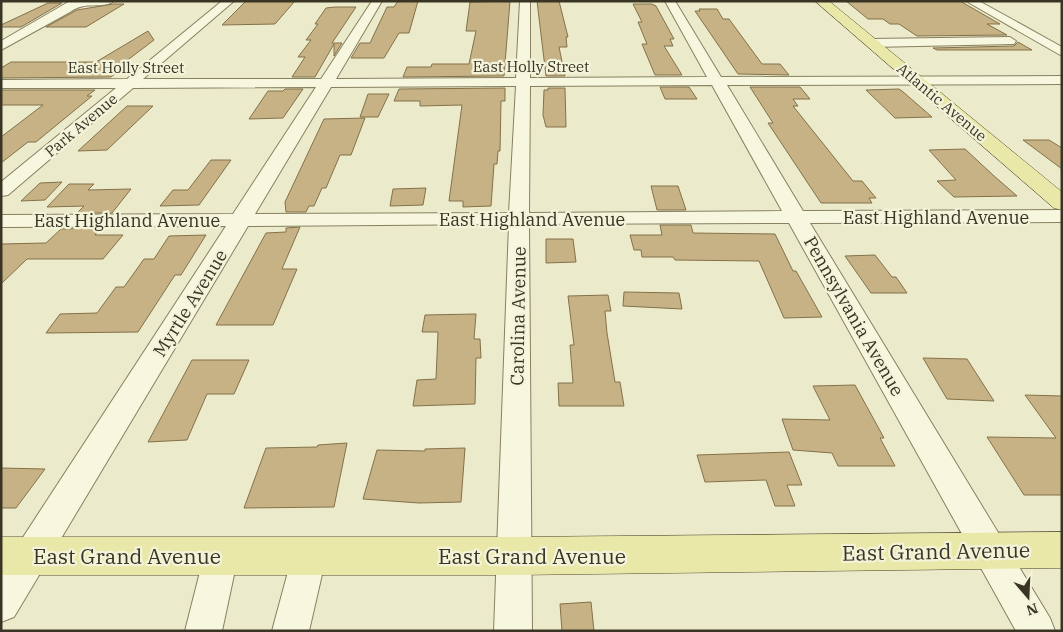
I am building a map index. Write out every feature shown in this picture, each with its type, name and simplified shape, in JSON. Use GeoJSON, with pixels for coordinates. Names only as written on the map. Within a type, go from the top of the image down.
{"type":"FeatureCollection","features":[{"type":"Feature","properties":{"kind":"main road","name":"Atlantic Avenue"},"geometry":{"type":"LineString","coordinates":[[821,1],[1062,203]]}},
{"type":"Feature","properties":{"kind":"main road","name":"East Grand Avenue"},"geometry":{"type":"LineString","coordinates":[[16,556],[514,556],[1062,550]]}},
{"type":"Feature","properties":{"kind":"street"},"geometry":{"type":"LineString","coordinates":[[1,46],[77,2],[109,1]]}},
{"type":"Feature","properties":{"kind":"street","name":"Park Avenue"},"geometry":{"type":"LineString","coordinates":[[1,192],[229,1]]}},
{"type":"Feature","properties":{"kind":"street","name":"Myrtle Avenue"},"geometry":{"type":"LineString","coordinates":[[1,604],[16,556],[242,220],[377,1]]}},
{"type":"Feature","properties":{"kind":"street","name":"Carolina Avenue"},"geometry":{"type":"LineString","coordinates":[[513,631],[519,219],[525,1]]}},
{"type":"Feature","properties":{"kind":"street","name":"Pennsylvania Avenue"},"geometry":{"type":"LineString","coordinates":[[670,1],[1037,631]]}},
{"type":"Feature","properties":{"kind":"street"},"geometry":{"type":"LineString","coordinates":[[971,1],[1062,52]]}},
{"type":"Feature","properties":{"kind":"street"},"geometry":{"type":"LineString","coordinates":[[871,42],[1010,41]]}},
{"type":"Feature","properties":{"kind":"street","name":"East Holly Street"},"geometry":{"type":"LineString","coordinates":[[1,84],[1062,80]]}},
{"type":"Feature","properties":{"kind":"street","name":"East Highland Avenue"},"geometry":{"type":"LineString","coordinates":[[1,220],[1062,216]]}},
{"type":"Feature","properties":{"kind":"street"},"geometry":{"type":"LineString","coordinates":[[203,631],[221,556]]}},
{"type":"Feature","properties":{"kind":"street"},"geometry":{"type":"LineString","coordinates":[[290,631],[309,557]]}},
{"type":"Feature","properties":{"kind":"building"},"geometry":{"type":"Polygon","coordinates":[[[246,1],[295,1],[275,24],[222,25],[246,1]]]}},
{"type":"Feature","properties":{"kind":"building"},"geometry":{"type":"Polygon","coordinates":[[[398,1],[418,1],[409,33],[399,33],[384,58],[351,58],[360,43],[370,43],[387,7],[394,7],[398,1]]]}},
{"type":"Feature","properties":{"kind":"building"},"geometry":{"type":"Polygon","coordinates":[[[510,1],[504,76],[403,77],[407,67],[431,67],[432,64],[469,64],[476,31],[466,31],[470,2],[510,1]]]}},
{"type":"Feature","properties":{"kind":"building"},"geometry":{"type":"Polygon","coordinates":[[[537,1],[559,1],[568,37],[566,37],[567,47],[559,47],[565,76],[546,76],[537,1]]]}},
{"type":"Feature","properties":{"kind":"building"},"geometry":{"type":"Polygon","coordinates":[[[846,1],[960,1],[1000,24],[987,24],[1007,35],[917,36],[899,24],[890,24],[883,19],[868,19],[846,1]]]}},
{"type":"Feature","properties":{"kind":"building"},"geometry":{"type":"Polygon","coordinates":[[[48,3],[62,3],[21,27],[1,27],[1,25],[48,3]]]}},
{"type":"Feature","properties":{"kind":"building"},"geometry":{"type":"Polygon","coordinates":[[[124,4],[86,27],[46,27],[77,10],[124,4]]]}},
{"type":"Feature","properties":{"kind":"building"},"geometry":{"type":"Polygon","coordinates":[[[633,4],[652,4],[656,6],[674,39],[670,39],[673,46],[664,46],[682,75],[655,75],[642,44],[647,44],[638,22],[642,22],[633,4]]]}},
{"type":"Feature","properties":{"kind":"building"},"geometry":{"type":"Polygon","coordinates":[[[356,7],[332,43],[342,43],[334,56],[334,44],[315,77],[292,77],[305,57],[298,57],[311,40],[306,40],[318,24],[315,24],[326,8],[356,7]]]}},
{"type":"Feature","properties":{"kind":"building"},"geometry":{"type":"Polygon","coordinates":[[[699,9],[717,9],[723,19],[729,19],[762,64],[780,64],[789,75],[738,74],[695,11],[700,11],[699,9]]]}},
{"type":"Feature","properties":{"kind":"building"},"geometry":{"type":"Polygon","coordinates":[[[148,31],[154,40],[125,62],[131,62],[111,77],[1,78],[1,68],[11,62],[96,62],[148,31]]]}},
{"type":"Feature","properties":{"kind":"building"},"geometry":{"type":"Polygon","coordinates":[[[1018,42],[1032,50],[937,50],[933,48],[1014,46],[1018,42]]]}},
{"type":"Feature","properties":{"kind":"building"},"geometry":{"type":"Polygon","coordinates":[[[660,87],[689,87],[697,99],[665,99],[660,87]]]}},
{"type":"Feature","properties":{"kind":"building"},"geometry":{"type":"Polygon","coordinates":[[[750,87],[800,87],[810,99],[793,99],[798,106],[793,106],[853,181],[862,181],[876,198],[869,198],[872,203],[821,203],[768,123],[773,123],[750,87]]]}},
{"type":"Feature","properties":{"kind":"building"},"geometry":{"type":"Polygon","coordinates":[[[505,88],[505,101],[501,101],[500,151],[498,151],[497,164],[494,164],[491,206],[463,207],[463,201],[449,201],[462,105],[420,106],[420,101],[394,101],[399,89],[505,88]]]}},
{"type":"Feature","properties":{"kind":"building"},"geometry":{"type":"Polygon","coordinates":[[[548,88],[565,88],[566,127],[546,127],[543,115],[544,90],[548,90],[548,88]]]}},
{"type":"Feature","properties":{"kind":"building"},"geometry":{"type":"Polygon","coordinates":[[[285,89],[303,89],[283,118],[249,119],[268,91],[283,91],[285,89]]]}},
{"type":"Feature","properties":{"kind":"building"},"geometry":{"type":"Polygon","coordinates":[[[899,89],[932,117],[895,118],[866,90],[899,89]]]}},
{"type":"Feature","properties":{"kind":"building"},"geometry":{"type":"Polygon","coordinates":[[[1,90],[95,90],[87,96],[92,96],[36,142],[28,142],[1,163],[1,137],[43,105],[1,105],[1,90]]]}},
{"type":"Feature","properties":{"kind":"building"},"geometry":{"type":"Polygon","coordinates":[[[368,94],[389,94],[378,117],[360,117],[368,94]]]}},
{"type":"Feature","properties":{"kind":"building"},"geometry":{"type":"Polygon","coordinates":[[[127,106],[153,106],[107,150],[78,151],[127,106]]]}},
{"type":"Feature","properties":{"kind":"building"},"geometry":{"type":"Polygon","coordinates":[[[365,118],[351,155],[340,155],[326,188],[322,188],[314,206],[309,206],[306,212],[286,212],[285,202],[324,119],[365,118]]]}},
{"type":"Feature","properties":{"kind":"building"},"geometry":{"type":"Polygon","coordinates":[[[1023,140],[1049,140],[1062,148],[1062,169],[1023,140]]]}},
{"type":"Feature","properties":{"kind":"building"},"geometry":{"type":"Polygon","coordinates":[[[965,149],[1017,196],[954,197],[937,181],[956,180],[929,150],[965,149]]]}},
{"type":"Feature","properties":{"kind":"building"},"geometry":{"type":"Polygon","coordinates":[[[211,160],[231,160],[199,205],[160,206],[173,190],[188,190],[211,160]]]}},
{"type":"Feature","properties":{"kind":"building"},"geometry":{"type":"Polygon","coordinates":[[[62,182],[45,200],[21,201],[40,183],[62,182]]]}},
{"type":"Feature","properties":{"kind":"building"},"geometry":{"type":"Polygon","coordinates":[[[69,184],[94,184],[88,190],[131,189],[112,213],[77,213],[84,206],[47,207],[69,184]]]}},
{"type":"Feature","properties":{"kind":"building"},"geometry":{"type":"Polygon","coordinates":[[[651,186],[678,186],[686,210],[657,210],[651,186]]]}},
{"type":"Feature","properties":{"kind":"building"},"geometry":{"type":"Polygon","coordinates":[[[426,188],[423,205],[390,206],[393,189],[426,188]]]}},
{"type":"Feature","properties":{"kind":"building"},"geometry":{"type":"Polygon","coordinates":[[[660,225],[691,225],[693,233],[775,234],[793,271],[796,271],[822,317],[784,318],[759,261],[675,260],[673,257],[642,257],[641,250],[634,250],[630,235],[662,235],[660,225]]]}},
{"type":"Feature","properties":{"kind":"building"},"geometry":{"type":"Polygon","coordinates":[[[300,227],[282,269],[297,269],[273,325],[216,325],[266,233],[286,232],[286,228],[300,227]]]}},
{"type":"Feature","properties":{"kind":"building"},"geometry":{"type":"Polygon","coordinates":[[[100,228],[95,235],[123,235],[103,259],[27,259],[1,284],[1,244],[46,243],[61,229],[100,228]]]}},
{"type":"Feature","properties":{"kind":"building"},"geometry":{"type":"Polygon","coordinates":[[[206,235],[181,275],[175,275],[138,332],[46,333],[60,314],[97,313],[116,287],[124,287],[144,259],[154,259],[169,236],[206,235]]]}},
{"type":"Feature","properties":{"kind":"building"},"geometry":{"type":"Polygon","coordinates":[[[546,239],[573,239],[576,262],[546,263],[546,239]]]}},
{"type":"Feature","properties":{"kind":"building"},"geometry":{"type":"Polygon","coordinates":[[[875,255],[892,277],[896,277],[907,293],[871,293],[845,256],[875,255]]]}},
{"type":"Feature","properties":{"kind":"building"},"geometry":{"type":"Polygon","coordinates":[[[624,292],[679,293],[682,309],[623,306],[624,292]]]}},
{"type":"Feature","properties":{"kind":"building"},"geometry":{"type":"Polygon","coordinates":[[[608,295],[611,311],[605,311],[607,333],[615,382],[620,382],[624,406],[559,406],[558,383],[573,383],[570,345],[574,345],[568,296],[608,295]]]}},
{"type":"Feature","properties":{"kind":"building"},"geometry":{"type":"Polygon","coordinates":[[[476,314],[474,339],[480,339],[481,358],[476,358],[475,404],[413,406],[417,380],[436,379],[438,332],[422,332],[425,315],[476,314]]]}},
{"type":"Feature","properties":{"kind":"building"},"geometry":{"type":"Polygon","coordinates":[[[923,358],[967,359],[994,401],[947,399],[923,358]]]}},
{"type":"Feature","properties":{"kind":"building"},"geometry":{"type":"Polygon","coordinates":[[[192,360],[249,360],[234,394],[207,394],[187,440],[148,442],[192,360]]]}},
{"type":"Feature","properties":{"kind":"building"},"geometry":{"type":"Polygon","coordinates":[[[855,385],[884,438],[880,438],[895,466],[838,466],[832,453],[793,450],[782,419],[830,420],[813,386],[855,385]]]}},
{"type":"Feature","properties":{"kind":"building"},"geometry":{"type":"Polygon","coordinates":[[[1025,395],[1062,396],[1062,495],[1024,495],[987,437],[1056,438],[1025,395]]]}},
{"type":"Feature","properties":{"kind":"building"},"geometry":{"type":"Polygon","coordinates":[[[347,443],[334,507],[244,508],[266,448],[317,447],[318,445],[347,443]]]}},
{"type":"Feature","properties":{"kind":"building"},"geometry":{"type":"Polygon","coordinates":[[[465,448],[461,502],[419,503],[363,499],[377,450],[425,451],[425,449],[465,448]]]}},
{"type":"Feature","properties":{"kind":"building"},"geometry":{"type":"Polygon","coordinates":[[[789,452],[802,485],[787,485],[795,506],[775,506],[766,480],[705,482],[697,455],[789,452]]]}},
{"type":"Feature","properties":{"kind":"building"},"geometry":{"type":"Polygon","coordinates":[[[1,468],[45,469],[16,508],[1,508],[1,468]]]}},
{"type":"Feature","properties":{"kind":"building"},"geometry":{"type":"Polygon","coordinates":[[[591,602],[594,631],[562,631],[560,604],[591,602]]]}}]}
